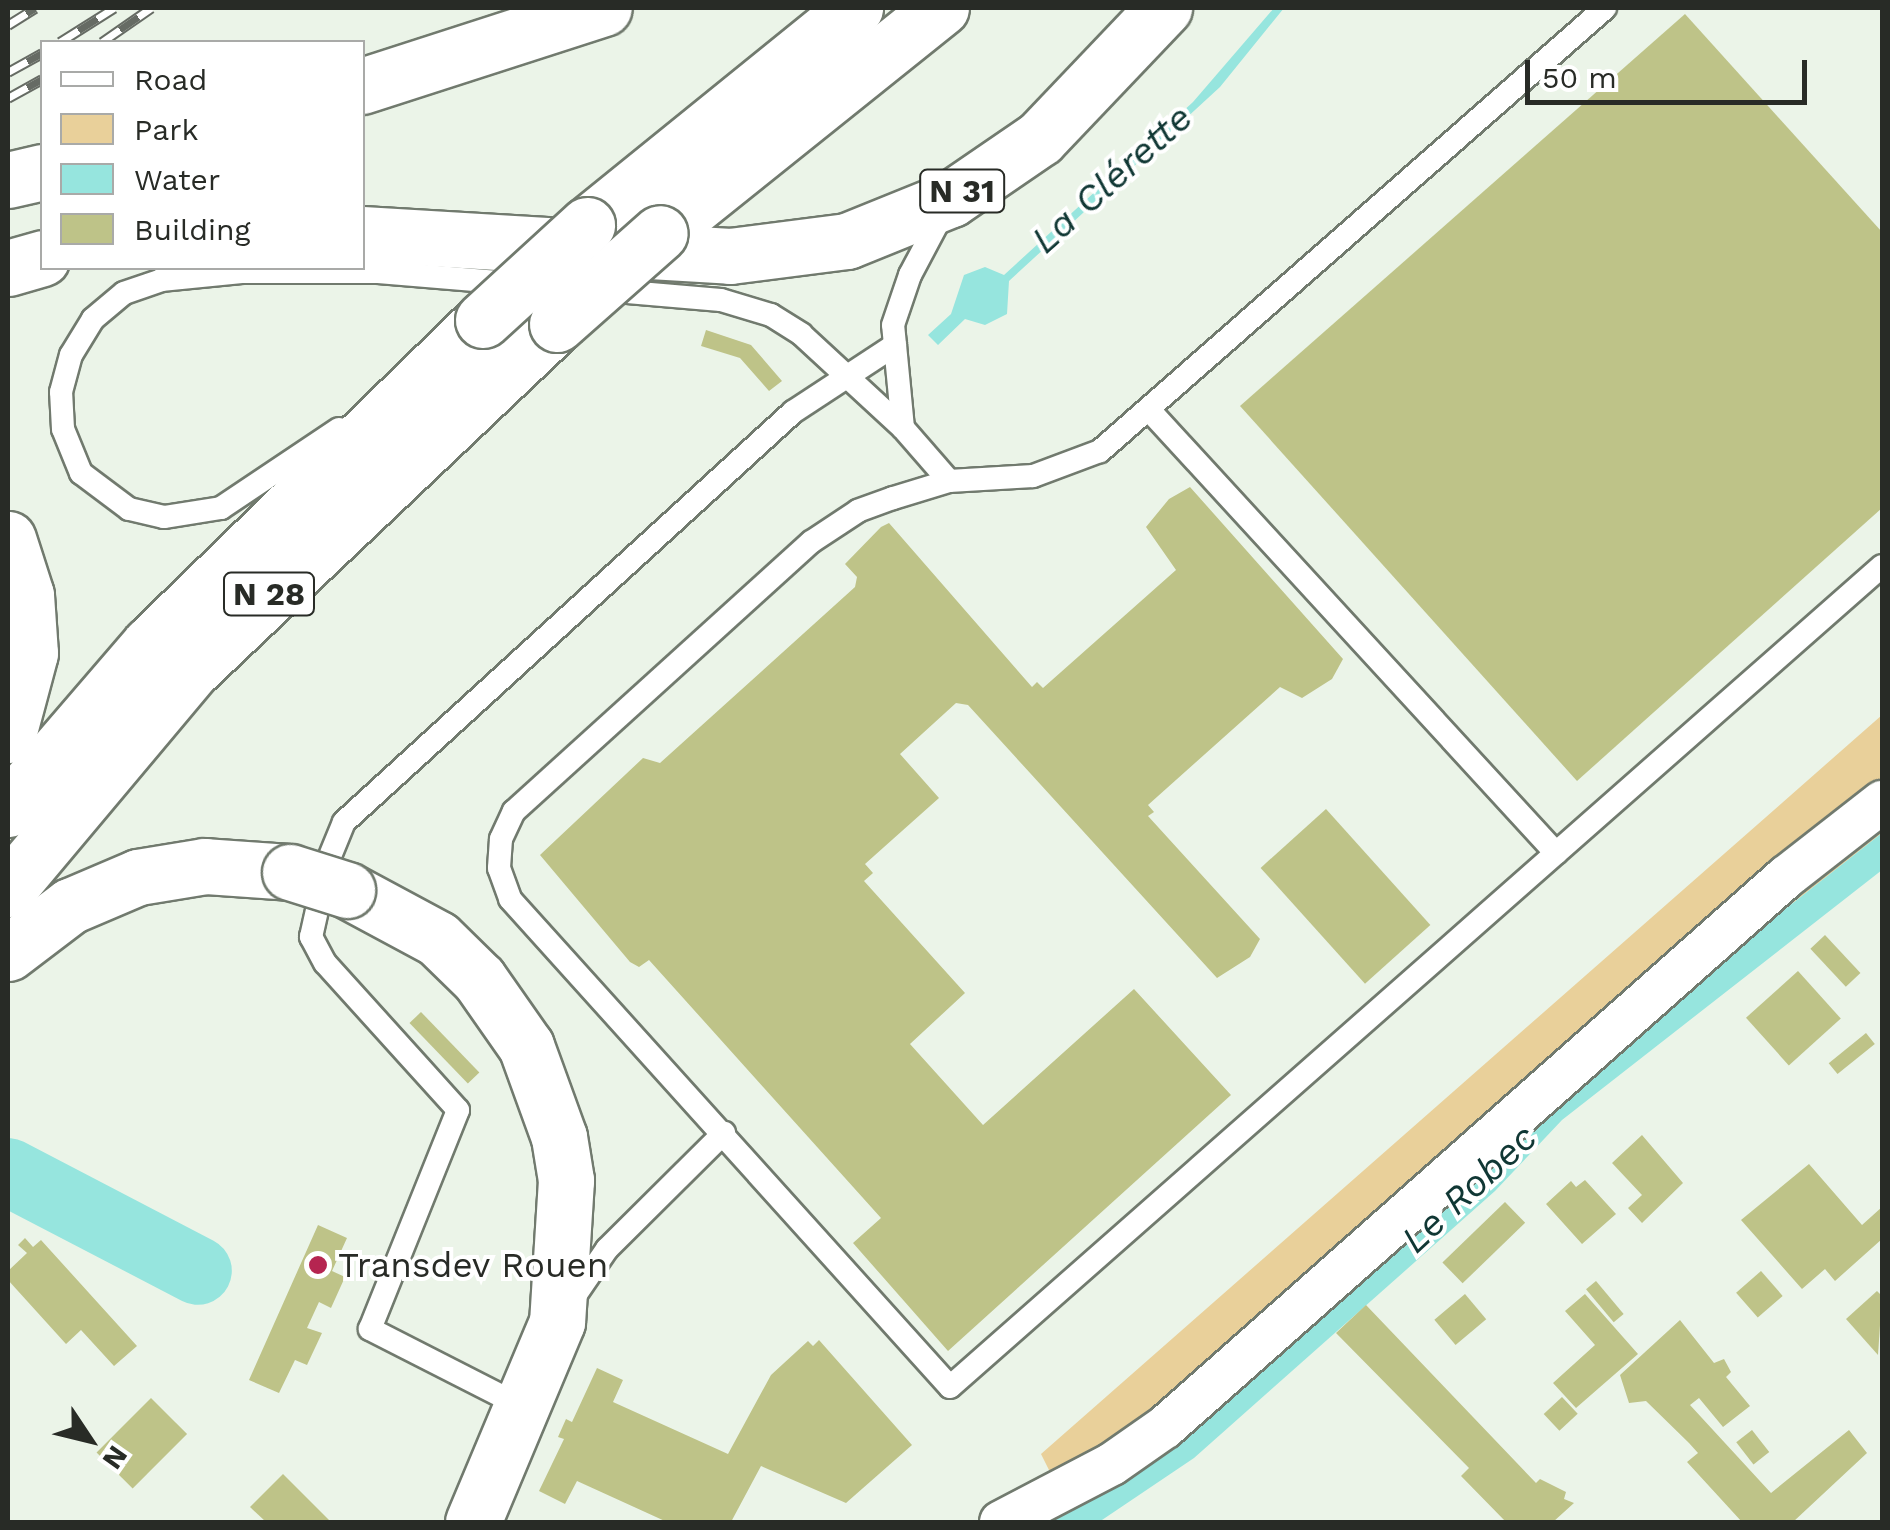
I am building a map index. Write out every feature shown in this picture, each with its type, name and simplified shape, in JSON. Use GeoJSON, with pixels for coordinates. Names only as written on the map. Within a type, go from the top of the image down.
{"type":"FeatureCollection","features":[{"type":"Feature","properties":{"kind":"main road"},"geometry":{"type":"LineString","coordinates":[[365,85],[604,8]]}},
{"type":"Feature","properties":{"kind":"main road","name":"N 28"},"geometry":{"type":"LineString","coordinates":[[8,809],[150,644],[434,367],[588,225],[855,8]]}},
{"type":"Feature","properties":{"kind":"main road","name":"N 28"},"geometry":{"type":"LineString","coordinates":[[8,889],[192,670],[557,324],[660,233],[941,8]]}},
{"type":"Feature","properties":{"kind":"main road","name":"N 31"},"geometry":{"type":"LineString","coordinates":[[365,234],[730,256],[847,241],[951,198],[1040,138],[1164,8]]}},
{"type":"Feature","properties":{"kind":"main road"},"geometry":{"type":"LineString","coordinates":[[8,180],[40,172]]}},
{"type":"Feature","properties":{"kind":"main road"},"geometry":{"type":"LineString","coordinates":[[8,268],[40,259]]}},
{"type":"Feature","properties":{"kind":"main road"},"geometry":{"type":"LineString","coordinates":[[8,539],[26,595],[30,653],[8,734]]}},
{"type":"Feature","properties":{"kind":"main road"},"geometry":{"type":"LineString","coordinates":[[8,953],[70,906],[138,878],[206,866],[290,872],[347,890],[438,939],[479,980],[526,1046],[559,1137],[566,1180],[557,1322],[473,1522]]}},
{"type":"Feature","properties":{"kind":"street"},"geometry":{"type":"LineString","coordinates":[[1001,1522],[1112,1464],[1165,1427],[1786,877],[1882,802]]}},
{"type":"Feature","properties":{"kind":"lane"},"geometry":{"type":"LineString","coordinates":[[1605,8],[1151,412],[1100,451],[1033,476],[949,481],[858,511],[811,542],[536,787],[502,839],[499,868],[510,899],[950,1388],[1882,566]]}},
{"type":"Feature","properties":{"kind":"lane"},"geometry":{"type":"LineString","coordinates":[[902,428],[893,325],[910,275],[951,198]]}},
{"type":"Feature","properties":{"kind":"lane"},"geometry":{"type":"LineString","coordinates":[[434,367],[259,485],[192,515],[164,517],[105,496],[81,473],[63,429],[61,392],[71,355],[93,319],[124,293],[202,274],[376,272],[721,300],[771,315],[801,334],[843,378],[902,428],[949,481]]}},
{"type":"Feature","properties":{"kind":"lane"},"geometry":{"type":"LineString","coordinates":[[523,1407],[370,1329],[458,1110],[325,963],[311,937],[314,906],[344,822],[792,412],[895,345]]}},
{"type":"Feature","properties":{"kind":"lane"},"geometry":{"type":"LineString","coordinates":[[1151,412],[1556,853]]}},
{"type":"Feature","properties":{"kind":"lane"},"geometry":{"type":"LineString","coordinates":[[557,1322],[607,1249],[724,1133]]}},
{"type":"Feature","properties":{"kind":"green space"},"geometry":{"type":"Polygon","coordinates":[[[1882,715],[1882,833],[1671,999],[1069,1510],[1041,1454],[1882,715]]]}},
{"type":"Feature","properties":{"kind":"water","name":"La Clérette"},"geometry":{"type":"Polygon","coordinates":[[[1274,8],[1284,8],[1220,87],[1009,281],[1007,314],[985,325],[965,319],[938,345],[928,335],[951,314],[964,275],[985,267],[1004,275],[1193,102],[1274,8]]]}},
{"type":"Feature","properties":{"kind":"water","name":"Le Robec"},"geometry":{"type":"Polygon","coordinates":[[[1882,833],[1882,870],[1562,1120],[1495,1191],[1194,1458],[1099,1522],[1045,1522],[1114,1484],[1671,999],[1882,833]]]}},
{"type":"Feature","properties":{"kind":"building"},"geometry":{"type":"Polygon","coordinates":[[[1685,14],[1882,232],[1882,508],[1577,781],[1240,406],[1685,14]]]}},
{"type":"Feature","properties":{"kind":"building"},"geometry":{"type":"Polygon","coordinates":[[[706,330],[751,345],[782,381],[769,391],[740,358],[701,346],[706,330]]]}},
{"type":"Feature","properties":{"kind":"building"},"geometry":{"type":"Polygon","coordinates":[[[1190,487],[1343,659],[1332,679],[1302,698],[1280,687],[1148,805],[1154,812],[1148,816],[1260,939],[1250,957],[1217,978],[968,705],[956,703],[900,754],[939,798],[865,864],[873,873],[864,881],[965,993],[910,1044],[983,1125],[1134,989],[1231,1095],[948,1351],[853,1243],[881,1218],[649,960],[639,967],[630,962],[540,855],[643,758],[660,763],[855,587],[857,577],[845,564],[881,527],[889,523],[1032,687],[1037,682],[1043,688],[1176,570],[1146,527],[1169,499],[1190,487]]]}},
{"type":"Feature","properties":{"kind":"building"},"geometry":{"type":"Polygon","coordinates":[[[1326,809],[1430,925],[1365,984],[1261,868],[1326,809]]]}},
{"type":"Feature","properties":{"kind":"building"},"geometry":{"type":"Polygon","coordinates":[[[1825,935],[1860,973],[1846,987],[1810,949],[1825,935]]]}},
{"type":"Feature","properties":{"kind":"building"},"geometry":{"type":"Polygon","coordinates":[[[1798,971],[1841,1019],[1789,1065],[1746,1018],[1798,971]]]}},
{"type":"Feature","properties":{"kind":"building"},"geometry":{"type":"Polygon","coordinates":[[[421,1012],[479,1072],[468,1084],[409,1023],[421,1012]]]}},
{"type":"Feature","properties":{"kind":"building"},"geometry":{"type":"Polygon","coordinates":[[[1866,1033],[1875,1044],[1838,1074],[1829,1063],[1866,1033]]]}},
{"type":"Feature","properties":{"kind":"building"},"geometry":{"type":"Polygon","coordinates":[[[1642,1135],[1683,1183],[1642,1223],[1628,1208],[1642,1195],[1612,1163],[1642,1135]]]}},
{"type":"Feature","properties":{"kind":"building"},"geometry":{"type":"Polygon","coordinates":[[[1809,1164],[1862,1225],[1882,1207],[1882,1239],[1835,1281],[1825,1269],[1802,1289],[1741,1220],[1809,1164]]]}},
{"type":"Feature","properties":{"kind":"building"},"geometry":{"type":"Polygon","coordinates":[[[1585,1180],[1616,1214],[1582,1244],[1546,1204],[1571,1181],[1576,1187],[1585,1180]]]}},
{"type":"Feature","properties":{"kind":"building"},"geometry":{"type":"Polygon","coordinates":[[[1505,1202],[1525,1223],[1463,1283],[1442,1262],[1505,1202]]]}},
{"type":"Feature","properties":{"kind":"building"},"geometry":{"type":"Polygon","coordinates":[[[318,1225],[347,1238],[332,1271],[345,1277],[331,1308],[319,1302],[307,1328],[322,1333],[307,1365],[295,1360],[279,1393],[249,1380],[318,1225]]]}},
{"type":"Feature","properties":{"kind":"building"},"geometry":{"type":"Polygon","coordinates":[[[25,1238],[33,1247],[41,1240],[137,1346],[114,1366],[81,1330],[66,1344],[8,1280],[8,1271],[27,1253],[18,1245],[25,1238]]]}},
{"type":"Feature","properties":{"kind":"building"},"geometry":{"type":"Polygon","coordinates":[[[1761,1271],[1783,1296],[1758,1318],[1736,1293],[1761,1271]]]}},
{"type":"Feature","properties":{"kind":"building"},"geometry":{"type":"Polygon","coordinates":[[[1596,1281],[1624,1314],[1614,1322],[1586,1289],[1596,1281]]]}},
{"type":"Feature","properties":{"kind":"building"},"geometry":{"type":"Polygon","coordinates":[[[1877,1291],[1882,1296],[1878,1355],[1846,1319],[1877,1291]]]}},
{"type":"Feature","properties":{"kind":"building"},"geometry":{"type":"Polygon","coordinates":[[[1465,1294],[1486,1319],[1456,1345],[1434,1320],[1465,1294]]]}},
{"type":"Feature","properties":{"kind":"building"},"geometry":{"type":"Polygon","coordinates":[[[1585,1294],[1638,1354],[1576,1408],[1553,1383],[1595,1345],[1565,1311],[1585,1294]]]}},
{"type":"Feature","properties":{"kind":"building"},"geometry":{"type":"Polygon","coordinates":[[[1366,1305],[1536,1483],[1540,1479],[1566,1492],[1564,1499],[1574,1503],[1553,1522],[1506,1522],[1461,1476],[1469,1468],[1336,1333],[1366,1305]]]}},
{"type":"Feature","properties":{"kind":"building"},"geometry":{"type":"Polygon","coordinates":[[[1680,1320],[1714,1363],[1724,1359],[1731,1372],[1726,1377],[1750,1406],[1723,1427],[1699,1398],[1690,1405],[1771,1493],[1849,1430],[1867,1453],[1793,1522],[1742,1522],[1687,1462],[1698,1453],[1689,1443],[1646,1401],[1629,1403],[1620,1375],[1680,1320]]]}},
{"type":"Feature","properties":{"kind":"building","name":"Transdev Rouen"},"geometry":{"type":"Polygon","coordinates":[[[819,1340],[912,1445],[846,1503],[761,1466],[731,1522],[667,1522],[577,1481],[565,1504],[539,1491],[564,1439],[558,1437],[566,1419],[572,1422],[597,1368],[623,1380],[613,1402],[728,1454],[771,1375],[808,1341],[813,1346],[819,1340]]]}},
{"type":"Feature","properties":{"kind":"building"},"geometry":{"type":"Polygon","coordinates":[[[1562,1397],[1578,1414],[1559,1431],[1544,1414],[1562,1397]]]}},
{"type":"Feature","properties":{"kind":"building"},"geometry":{"type":"Polygon","coordinates":[[[151,1398],[187,1434],[133,1489],[97,1452],[151,1398]]]}},
{"type":"Feature","properties":{"kind":"building"},"geometry":{"type":"Polygon","coordinates":[[[1752,1430],[1769,1452],[1753,1464],[1736,1442],[1752,1430]]]}},
{"type":"Feature","properties":{"kind":"building"},"geometry":{"type":"Polygon","coordinates":[[[283,1474],[331,1522],[266,1522],[250,1507],[283,1474]]]}},
{"type":"Feature","properties":{"kind":"waterway"},"geometry":{"type":"LineString","coordinates":[[8,1172],[198,1271]]}},
{"type":"Feature","properties":{"kind":"railway"},"geometry":{"type":"LineString","coordinates":[[8,25],[35,8]]}},
{"type":"Feature","properties":{"kind":"railway"},"geometry":{"type":"LineString","coordinates":[[63,40],[114,8]]}},
{"type":"Feature","properties":{"kind":"railway"},"geometry":{"type":"LineString","coordinates":[[105,40],[151,8]]}},
{"type":"Feature","properties":{"kind":"railway"},"geometry":{"type":"LineString","coordinates":[[8,72],[40,54]]}},
{"type":"Feature","properties":{"kind":"railway"},"geometry":{"type":"LineString","coordinates":[[8,98],[40,80]]}},
{"type":"Feature","properties":{"kind":"place","name":"Transdev Rouen"},"geometry":{"type":"Point","coordinates":[318,1265]}}]}
